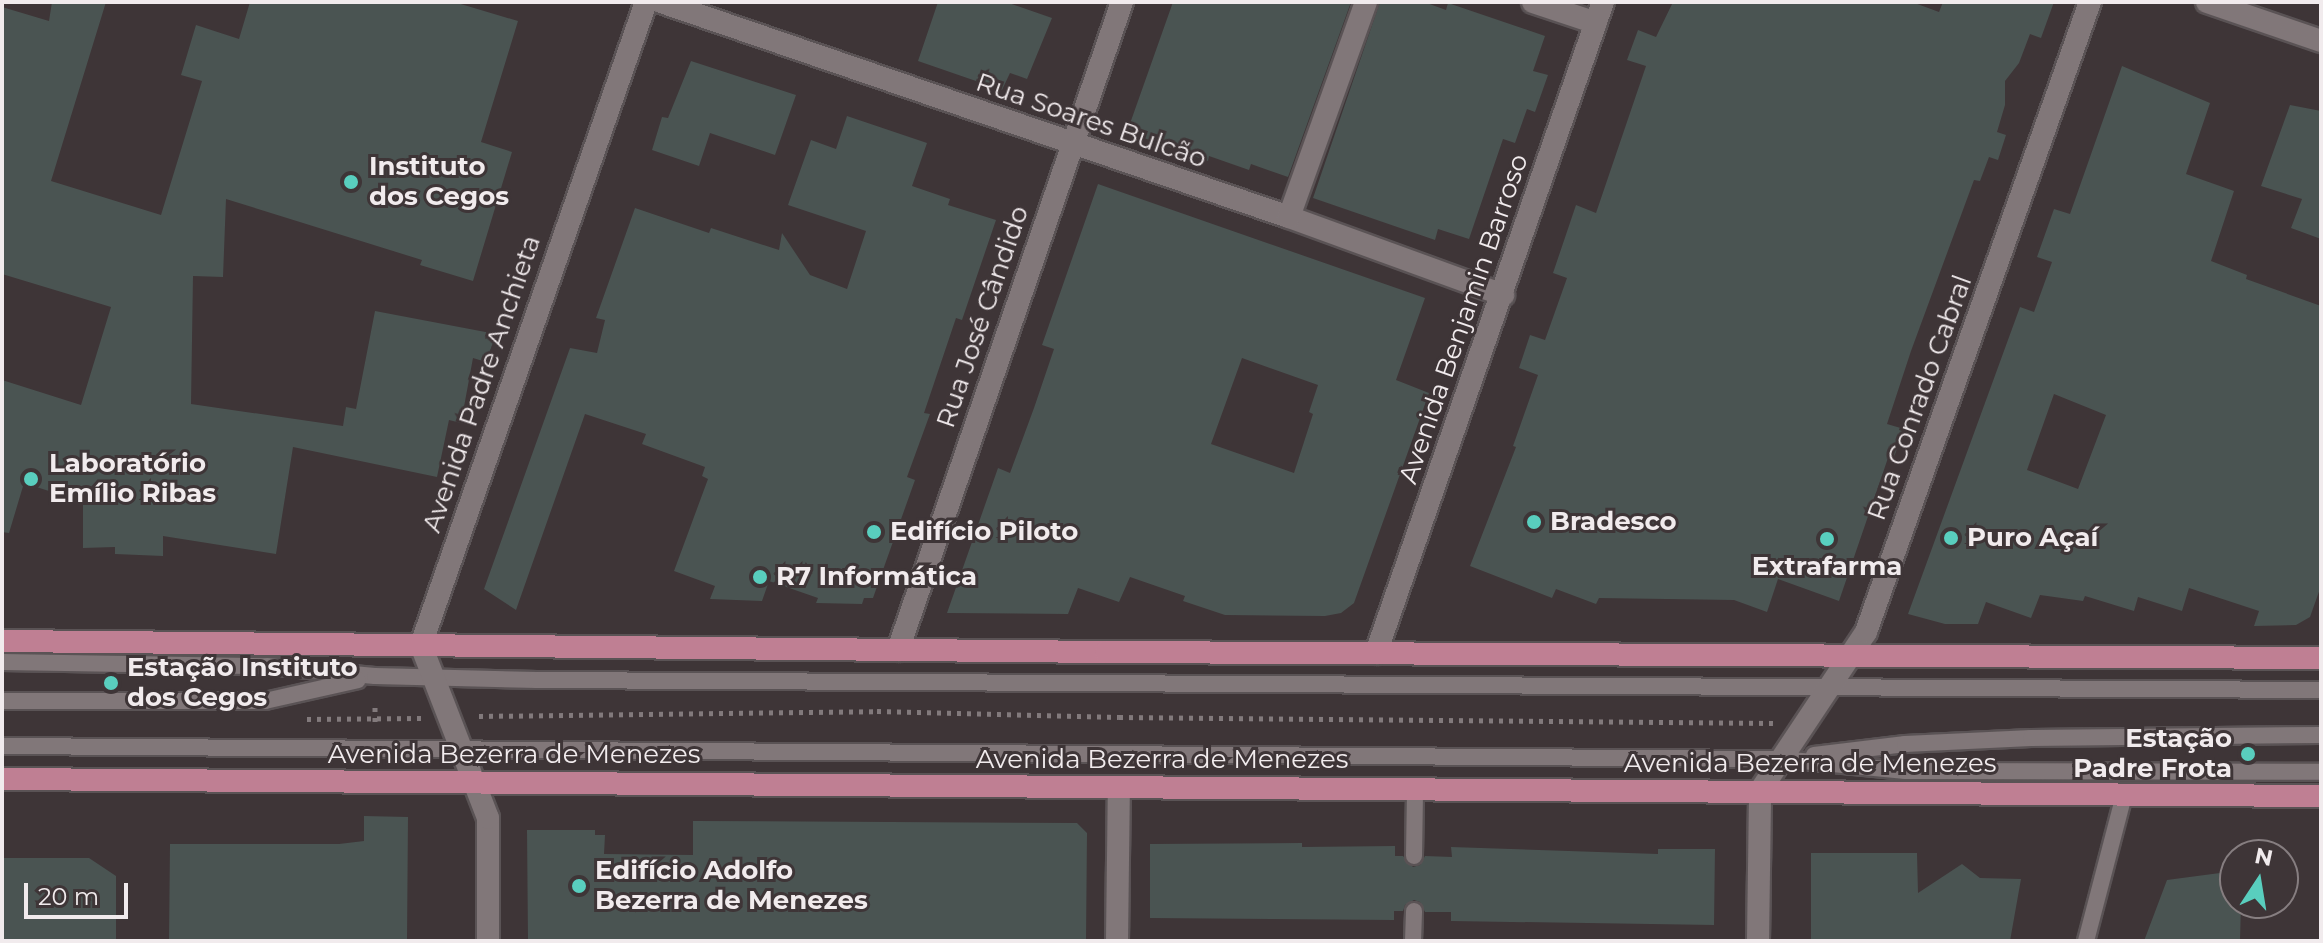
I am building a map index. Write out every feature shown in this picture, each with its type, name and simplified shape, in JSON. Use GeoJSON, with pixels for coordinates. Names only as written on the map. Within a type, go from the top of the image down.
{"type":"FeatureCollection","features":[{"type":"Feature","properties":{"kind":"main road"},"geometry":{"type":"LineString","coordinates":[[2,641],[898,650],[2321,658]]}},
{"type":"Feature","properties":{"kind":"main road","name":"Avenida Bezerra de Menezes"},"geometry":{"type":"LineString","coordinates":[[2,779],[2321,796]]}},
{"type":"Feature","properties":{"kind":"street","name":"Avenida Padre Anchieta"},"geometry":{"type":"LineString","coordinates":[[421,645],[646,2]]}},
{"type":"Feature","properties":{"kind":"street","name":"Rua Soares Bulcão"},"geometry":{"type":"LineString","coordinates":[[661,2],[1289,217],[1503,295]]}},
{"type":"Feature","properties":{"kind":"street","name":"Rua José Cândido"},"geometry":{"type":"LineString","coordinates":[[898,650],[1122,2]]}},
{"type":"Feature","properties":{"kind":"street"},"geometry":{"type":"LineString","coordinates":[[1289,217],[1366,2]]}},
{"type":"Feature","properties":{"kind":"street"},"geometry":{"type":"LineString","coordinates":[[1533,2],[1599,13]]}},
{"type":"Feature","properties":{"kind":"street","name":"Rua Conrado Cabral"},"geometry":{"type":"LineString","coordinates":[[1760,791],[1866,632],[2090,2]]}},
{"type":"Feature","properties":{"kind":"street"},"geometry":{"type":"LineString","coordinates":[[2207,2],[2321,41]]}},
{"type":"Feature","properties":{"kind":"street","name":"Avenida Benjamin Barroso"},"geometry":{"type":"LineString","coordinates":[[1376,653],[1599,13]]}},
{"type":"Feature","properties":{"kind":"street"},"geometry":{"type":"LineString","coordinates":[[421,645],[488,818],[488,941]]}},
{"type":"Feature","properties":{"kind":"street"},"geometry":{"type":"LineString","coordinates":[[1117,941],[1119,788]]}},
{"type":"Feature","properties":{"kind":"street"},"geometry":{"type":"LineString","coordinates":[[1758,941],[1760,791]]}},
{"type":"Feature","properties":{"kind":"lane"},"geometry":{"type":"LineString","coordinates":[[2,662],[267,666],[434,678],[2321,690]]}},
{"type":"Feature","properties":{"kind":"lane"},"geometry":{"type":"LineString","coordinates":[[2,701],[265,701],[375,676]]}},
{"type":"Feature","properties":{"kind":"lane","name":"Avenida Bezerra de Menezes"},"geometry":{"type":"LineString","coordinates":[[1781,759],[1905,744],[2031,738],[2321,735]]}},
{"type":"Feature","properties":{"kind":"lane","name":"Avenida Bezerra de Menezes"},"geometry":{"type":"LineString","coordinates":[[2,746],[1781,759],[1905,771],[2321,772]]}},
{"type":"Feature","properties":{"kind":"lane"},"geometry":{"type":"LineString","coordinates":[[1414,856],[1415,790]]}},
{"type":"Feature","properties":{"kind":"lane"},"geometry":{"type":"LineString","coordinates":[[2086,941],[2124,795]]}},
{"type":"Feature","properties":{"kind":"lane"},"geometry":{"type":"LineString","coordinates":[[1413,941],[1414,911]]}},
{"type":"Feature","properties":{"kind":"path"},"geometry":{"type":"LineString","coordinates":[[537,727],[538,700]]}},
{"type":"Feature","properties":{"kind":"path"},"geometry":{"type":"LineString","coordinates":[[375,707],[375,730]]}},
{"type":"Feature","properties":{"kind":"path","name":"Avenida Bezerra de Menezes"},"geometry":{"type":"LineString","coordinates":[[301,720],[877,711],[1735,724]]}},
{"type":"Feature","properties":{"kind":"building"},"geometry":{"type":"Polygon","coordinates":[[[52,2],[106,2],[51,181],[161,215],[202,81],[181,75],[196,25],[239,39],[250,2],[454,2],[518,21],[481,142],[512,152],[473,281],[420,265],[422,260],[226,199],[223,277],[193,276],[191,404],[343,426],[346,407],[356,409],[375,311],[496,334],[486,362],[473,358],[461,423],[449,420],[437,477],[293,447],[276,554],[163,536],[163,556],[115,554],[115,547],[83,548],[83,502],[24,483],[9,533],[2,532],[2,380],[81,405],[111,307],[2,274],[2,7],[49,21],[52,2]]]}},
{"type":"Feature","properties":{"kind":"building"},"geometry":{"type":"Polygon","coordinates":[[[938,2],[1006,2],[1052,18],[1027,79],[1010,73],[1002,90],[918,61],[938,2]]]}},
{"type":"Feature","properties":{"kind":"building"},"geometry":{"type":"Polygon","coordinates":[[[1173,2],[1351,2],[1288,177],[1251,164],[1249,170],[1209,156],[1208,161],[1127,132],[1173,2]]]}},
{"type":"Feature","properties":{"kind":"building"},"geometry":{"type":"Polygon","coordinates":[[[1380,2],[1424,2],[1446,10],[1448,3],[1545,36],[1533,71],[1548,75],[1535,112],[1527,109],[1515,143],[1503,139],[1469,239],[1438,229],[1435,240],[1313,198],[1380,2]]]}},
{"type":"Feature","properties":{"kind":"building"},"geometry":{"type":"Polygon","coordinates":[[[1673,2],[1912,2],[1939,12],[1943,2],[2054,2],[2041,38],[2030,34],[2019,63],[2005,81],[2005,105],[1997,132],[2006,135],[1998,160],[1989,157],[1980,181],[1974,180],[1911,351],[1887,424],[1904,429],[1893,460],[1888,458],[1839,601],[1778,579],[1767,612],[1734,600],[1599,598],[1596,604],[1556,589],[1552,598],[1470,566],[1516,447],[1513,446],[1538,375],[1519,368],[1530,335],[1545,340],[1567,278],[1553,273],[1576,205],[1596,213],[1646,66],[1627,60],[1638,30],[1656,37],[1673,2]]]}},
{"type":"Feature","properties":{"kind":"building"},"geometry":{"type":"Polygon","coordinates":[[[691,61],[796,95],[775,155],[710,133],[699,166],[652,150],[662,117],[668,118],[691,61]]]}},
{"type":"Feature","properties":{"kind":"building"},"geometry":{"type":"Polygon","coordinates":[[[2122,66],[2210,103],[2186,174],[2234,191],[2211,261],[2247,275],[2246,279],[2321,306],[2321,586],[2310,617],[2296,625],[2254,626],[2259,611],[2189,588],[2182,611],[2138,597],[2134,611],[2085,596],[2083,601],[2040,595],[2031,618],[1986,602],[1978,624],[1945,624],[1908,614],[2020,307],[2034,312],[2052,262],[2037,257],[2054,209],[2070,214],[2122,66]],[[2054,394],[2027,470],[2078,489],[2106,415],[2054,394]]]}},
{"type":"Feature","properties":{"kind":"building"},"geometry":{"type":"Polygon","coordinates":[[[2290,105],[2321,111],[2321,239],[2291,228],[2302,199],[2261,186],[2290,105]]]}},
{"type":"Feature","properties":{"kind":"building"},"geometry":{"type":"Polygon","coordinates":[[[847,116],[927,143],[912,186],[950,199],[948,205],[996,220],[962,320],[956,318],[924,413],[930,414],[907,477],[915,480],[873,598],[864,598],[862,604],[816,603],[818,598],[769,581],[762,601],[710,599],[715,586],[674,571],[708,479],[702,476],[705,467],[642,444],[646,434],[585,414],[516,610],[484,589],[570,348],[597,353],[605,320],[596,318],[635,208],[709,233],[711,228],[779,250],[782,233],[810,275],[847,289],[866,231],[788,205],[811,140],[836,149],[847,116]]]}},
{"type":"Feature","properties":{"kind":"building"},"geometry":{"type":"Polygon","coordinates":[[[1098,184],[1425,298],[1396,380],[1429,393],[1354,603],[1341,613],[1325,616],[1225,615],[1183,601],[1185,596],[1130,577],[1119,602],[1078,588],[1068,614],[947,613],[998,468],[1010,473],[1034,408],[1054,349],[1042,345],[1098,184]],[[1242,358],[1211,444],[1294,473],[1313,414],[1309,412],[1318,385],[1242,358]]]}},
{"type":"Feature","properties":{"kind":"building"},"geometry":{"type":"Polygon","coordinates":[[[364,816],[408,817],[407,941],[169,941],[170,844],[339,844],[364,841],[364,816]]]}},
{"type":"Feature","properties":{"kind":"building"},"geometry":{"type":"Polygon","coordinates":[[[693,821],[1077,823],[1087,833],[1086,941],[528,941],[527,830],[595,830],[595,835],[605,835],[604,854],[693,855],[693,821]]]}},
{"type":"Feature","properties":{"kind":"building"},"geometry":{"type":"Polygon","coordinates":[[[1302,843],[1302,847],[1395,846],[1395,856],[1403,856],[1413,867],[1420,865],[1425,856],[1452,857],[1451,847],[1658,854],[1658,849],[1715,849],[1714,925],[1451,921],[1451,912],[1425,912],[1420,902],[1414,900],[1405,905],[1403,911],[1394,911],[1394,920],[1150,918],[1150,844],[1302,843]]]}},
{"type":"Feature","properties":{"kind":"building"},"geometry":{"type":"Polygon","coordinates":[[[1811,853],[1917,853],[1918,893],[1962,864],[1980,878],[2021,879],[2010,941],[1811,941],[1811,853]]]}},
{"type":"Feature","properties":{"kind":"building"},"geometry":{"type":"Polygon","coordinates":[[[2,858],[89,858],[116,876],[116,941],[2,941],[2,858]]]}},
{"type":"Feature","properties":{"kind":"building"},"geometry":{"type":"Polygon","coordinates":[[[2219,873],[2219,919],[2241,919],[2240,941],[2144,941],[2167,880],[2219,873]]]}},
{"type":"Feature","properties":{"kind":"place","name":"Instituto dos Cegos"},"geometry":{"type":"Point","coordinates":[351,182]}},
{"type":"Feature","properties":{"kind":"place","name":"Laboratório Emílio Ribas"},"geometry":{"type":"Point","coordinates":[31,479]}},
{"type":"Feature","properties":{"kind":"place","name":"Bradesco"},"geometry":{"type":"Point","coordinates":[1534,522]}},
{"type":"Feature","properties":{"kind":"place","name":"Edifício Piloto"},"geometry":{"type":"Point","coordinates":[874,532]}},
{"type":"Feature","properties":{"kind":"place","name":"Puro Açaí"},"geometry":{"type":"Point","coordinates":[1951,538]}},
{"type":"Feature","properties":{"kind":"place","name":"Extrafarma"},"geometry":{"type":"Point","coordinates":[1827,539]}},
{"type":"Feature","properties":{"kind":"place","name":"R7 Informática"},"geometry":{"type":"Point","coordinates":[760,577]}},
{"type":"Feature","properties":{"kind":"place","name":"Estação Instituto dos Cegos"},"geometry":{"type":"Point","coordinates":[111,683]}},
{"type":"Feature","properties":{"kind":"place","name":"Estação Padre Frota"},"geometry":{"type":"Point","coordinates":[2248,754]}},
{"type":"Feature","properties":{"kind":"place","name":"Edifício Adolfo Bezerra de Menezes"},"geometry":{"type":"Point","coordinates":[579,886]}}]}
